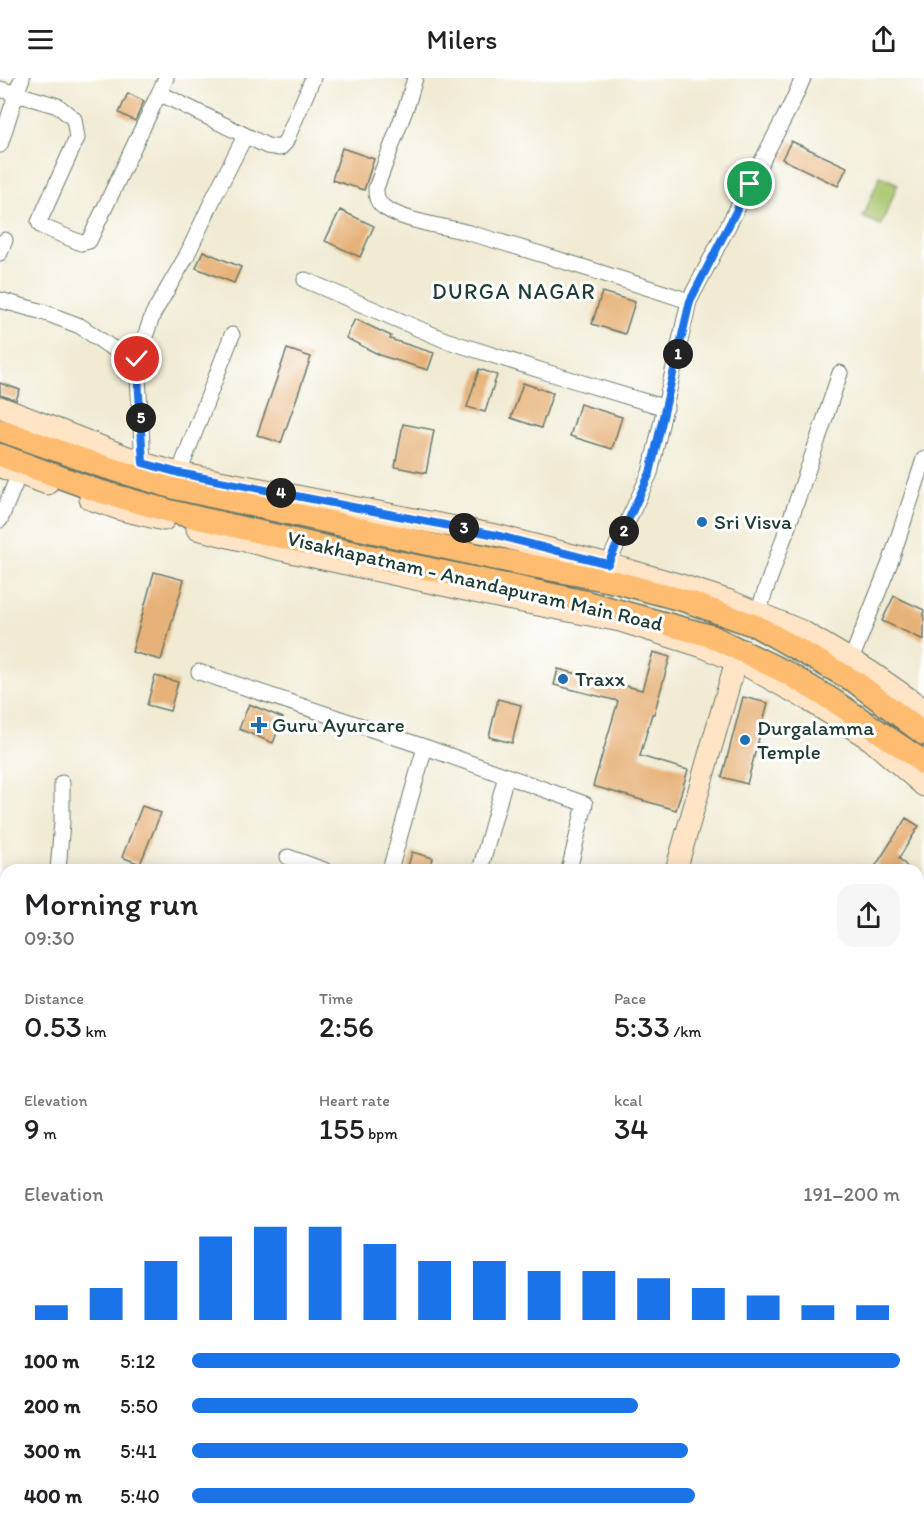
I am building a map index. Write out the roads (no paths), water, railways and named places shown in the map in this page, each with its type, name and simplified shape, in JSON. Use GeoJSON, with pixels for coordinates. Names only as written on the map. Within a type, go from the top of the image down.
{"type":"FeatureCollection","features":[{"type":"Feature","properties":{"kind":"main road","name":"Visakhapatnam - Anandapuram Main Road"},"geometry":{"type":"LineString","coordinates":[[0,430],[95,464],[175,488],[492,558],[616,582],[686,601],[756,626],[854,681],[924,735]]}},
{"type":"Feature","properties":{"kind":"main road","name":"Visakhapatnam - Anandapuram Main Road"},"geometry":{"type":"LineString","coordinates":[[0,454],[95,490],[173,512],[586,602],[711,636],[744,658],[785,672],[834,701],[924,764]]}},
{"type":"Feature","properties":{"kind":"street"},"geometry":{"type":"LineString","coordinates":[[0,145],[22,78]]}},
{"type":"Feature","properties":{"kind":"street"},"geometry":{"type":"LineString","coordinates":[[0,89],[58,106],[74,119],[77,138],[39,222],[40,226],[81,243],[89,241],[166,78]]}},
{"type":"Feature","properties":{"kind":"street"},"geometry":{"type":"LineString","coordinates":[[159,93],[245,136],[267,146],[280,148],[285,143],[313,78]]}},
{"type":"Feature","properties":{"kind":"street"},"geometry":{"type":"LineString","coordinates":[[415,78],[376,188],[376,199],[383,207],[398,215],[512,245],[690,301]]}},
{"type":"Feature","properties":{"kind":"street"},"geometry":{"type":"LineString","coordinates":[[608,564],[650,473],[690,301],[803,78]]}},
{"type":"Feature","properties":{"kind":"street"},"geometry":{"type":"LineString","coordinates":[[143,463],[137,359],[153,314],[186,257],[245,136]]}},
{"type":"Feature","properties":{"kind":"street"},"geometry":{"type":"LineString","coordinates":[[305,280],[446,340],[666,408]]}},
{"type":"Feature","properties":{"kind":"street"},"geometry":{"type":"LineString","coordinates":[[0,300],[43,312],[80,326],[109,346],[137,359]]}},
{"type":"Feature","properties":{"kind":"street"},"geometry":{"type":"LineString","coordinates":[[179,473],[232,335]]}},
{"type":"Feature","properties":{"kind":"street"},"geometry":{"type":"LineString","coordinates":[[758,612],[840,373]]}},
{"type":"Feature","properties":{"kind":"street"},"geometry":{"type":"LineString","coordinates":[[0,407],[143,463],[179,473],[496,535],[608,564],[720,598],[802,631],[871,672],[924,709]]}},
{"type":"Feature","properties":{"kind":"street"},"geometry":{"type":"LineString","coordinates":[[851,660],[891,560],[924,459]]}},
{"type":"Feature","properties":{"kind":"street"},"geometry":{"type":"LineString","coordinates":[[0,519],[10,470],[122,510],[277,549],[620,621],[744,658],[871,740],[924,786]]}},
{"type":"Feature","properties":{"kind":"street"},"geometry":{"type":"LineString","coordinates":[[678,864],[744,658]]}},
{"type":"Feature","properties":{"kind":"street"},"geometry":{"type":"LineString","coordinates":[[692,864],[744,658]]}},
{"type":"Feature","properties":{"kind":"street"},"geometry":{"type":"LineString","coordinates":[[199,672],[425,747],[585,804],[570,864]]}},
{"type":"Feature","properties":{"kind":"street"},"geometry":{"type":"LineString","coordinates":[[392,864],[425,747]]}},
{"type":"Feature","properties":{"kind":"street"},"geometry":{"type":"LineString","coordinates":[[482,864],[506,776]]}},
{"type":"Feature","properties":{"kind":"street"},"geometry":{"type":"LineString","coordinates":[[58,864],[62,783]]}},
{"type":"Feature","properties":{"kind":"street"},"geometry":{"type":"LineString","coordinates":[[288,857],[307,864]]}},
{"type":"Feature","properties":{"kind":"place","name":"Sri Visva"},"geometry":{"type":"Point","coordinates":[702,522]}},
{"type":"Feature","properties":{"kind":"place","name":"Traxx"},"geometry":{"type":"Point","coordinates":[563,679]}},
{"type":"Feature","properties":{"kind":"place","name":"Guru Ayurcare"},"geometry":{"type":"Point","coordinates":[259,725]}},
{"type":"Feature","properties":{"kind":"place","name":"Durgalamma Temple"},"geometry":{"type":"Point","coordinates":[745,740]}},
{"type":"Feature","properties":{"kind":"district","name":"DURGA NAGAR"},"geometry":{"type":"Point","coordinates":[514,291]}}]}
